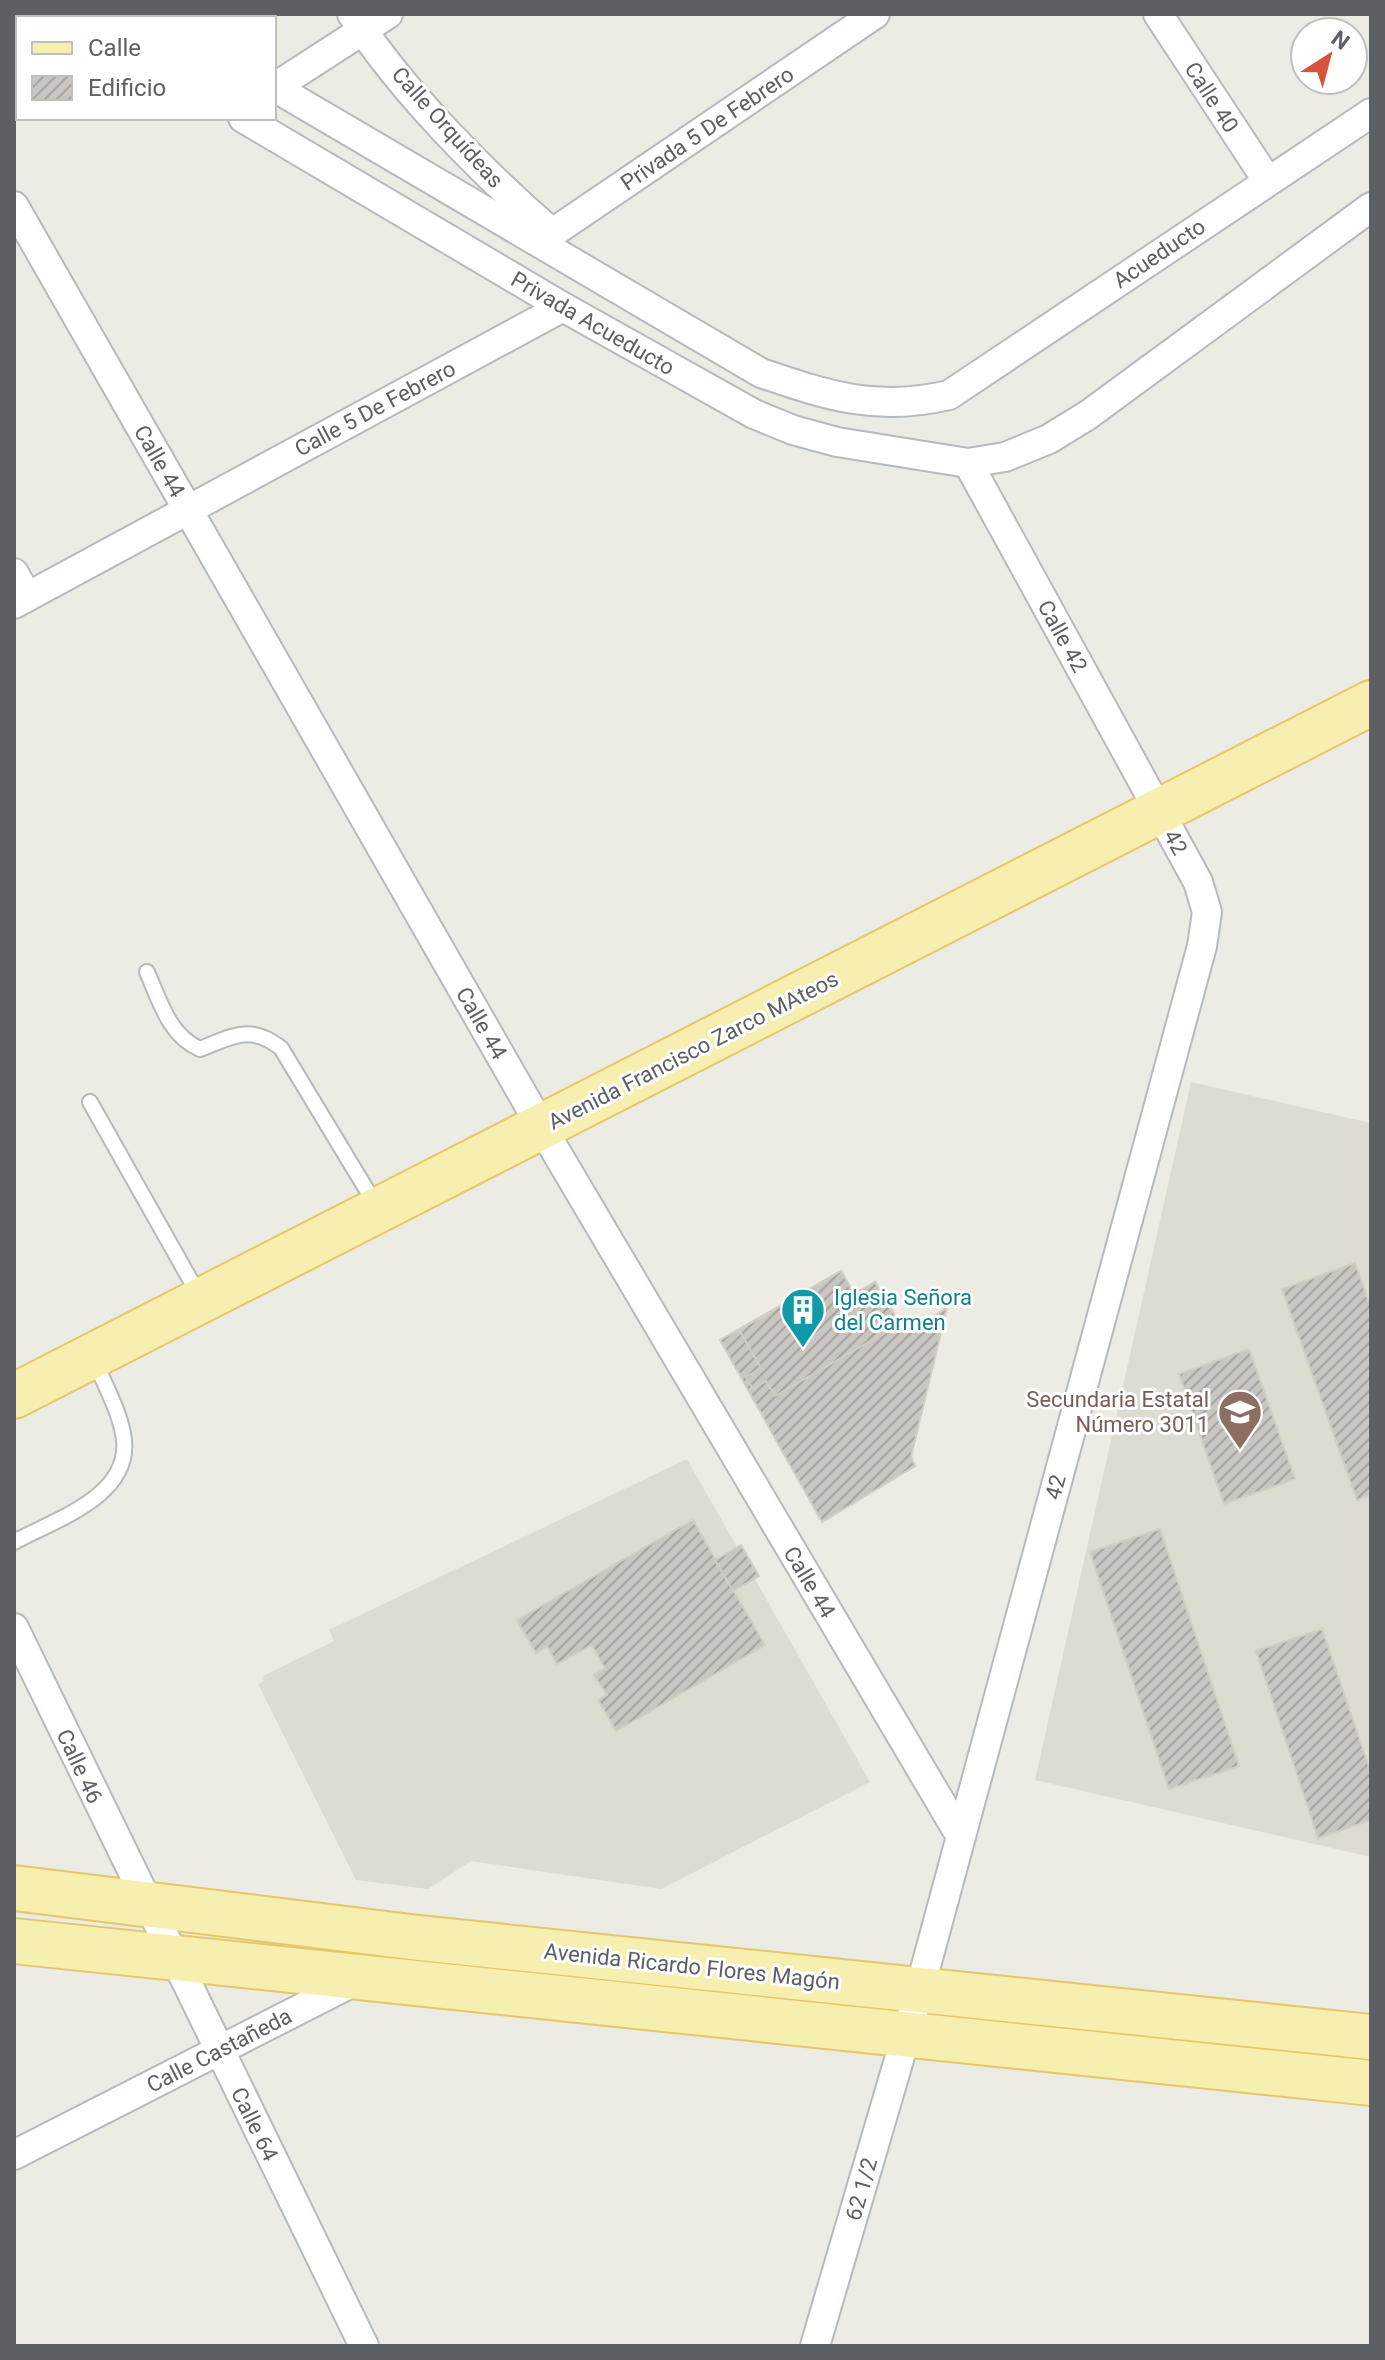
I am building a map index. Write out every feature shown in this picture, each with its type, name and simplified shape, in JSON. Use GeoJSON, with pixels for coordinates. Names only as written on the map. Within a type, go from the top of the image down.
{"type":"FeatureCollection","features":[{"type":"Feature","properties":{"kind":"main road","name":"Avenida Francisco Zarco MAteos"},"geometry":{"type":"LineString","coordinates":[[14,1396],[542,1128],[1158,809],[1371,703]]}},
{"type":"Feature","properties":{"kind":"main road","name":"Avenida Ricardo Flores Magón"},"geometry":{"type":"LineString","coordinates":[[14,1888],[419,1938],[1371,2037]]}},
{"type":"Feature","properties":{"kind":"main road","name":"Avenida Ricardo Flores Magón"},"geometry":{"type":"LineString","coordinates":[[14,1941],[907,2032],[1371,2083]]}},
{"type":"Feature","properties":{"kind":"street"},"geometry":{"type":"LineString","coordinates":[[276,85],[357,22],[388,14]]}},
{"type":"Feature","properties":{"kind":"street","name":"Privada 5 De Febrero"},"geometry":{"type":"LineString","coordinates":[[545,237],[845,22],[875,14]]}},
{"type":"Feature","properties":{"kind":"street","name":"Calle 40"},"geometry":{"type":"LineString","coordinates":[[1158,14],[1267,180]]}},
{"type":"Feature","properties":{"kind":"street","name":"Calle Orquídeas"},"geometry":{"type":"LineString","coordinates":[[357,22],[473,159],[545,237]]}},
{"type":"Feature","properties":{"kind":"street","name":"Privada Acueducto"},"geometry":{"type":"LineString","coordinates":[[276,88],[398,159],[545,237],[761,373],[816,392],[871,404],[915,403],[949,395]]}},
{"type":"Feature","properties":{"kind":"street","name":"Acueducto"},"geometry":{"type":"LineString","coordinates":[[949,395],[1371,113]]}},
{"type":"Feature","properties":{"kind":"street","name":"Privada Acueducto"},"geometry":{"type":"LineString","coordinates":[[247,120],[379,195],[563,307],[754,414],[793,430],[837,442],[968,463]]}},
{"type":"Feature","properties":{"kind":"street"},"geometry":{"type":"LineString","coordinates":[[379,195],[398,159]]}},
{"type":"Feature","properties":{"kind":"street"},"geometry":{"type":"LineString","coordinates":[[968,463],[1020,451],[1049,439],[1088,415],[1371,207]]}},
{"type":"Feature","properties":{"kind":"street","name":"Calle 44"},"geometry":{"type":"LineString","coordinates":[[17,218],[188,509],[542,1128],[960,1835]]}},
{"type":"Feature","properties":{"kind":"street","name":"Calle 5 De Febrero"},"geometry":{"type":"LineString","coordinates":[[18,591],[188,509],[563,307]]}},
{"type":"Feature","properties":{"kind":"street","name":"Calle 42"},"geometry":{"type":"LineString","coordinates":[[968,463],[1158,809]]}},
{"type":"Feature","properties":{"kind":"street","name":"42"},"geometry":{"type":"LineString","coordinates":[[907,2032],[1202,946],[1207,912],[1198,882],[1158,809]]}},
{"type":"Feature","properties":{"kind":"street","name":"Calle 46"},"geometry":{"type":"LineString","coordinates":[[14,1628],[145,1904]]}},
{"type":"Feature","properties":{"kind":"street","name":"Calle 64"},"geometry":{"type":"LineString","coordinates":[[145,1904],[364,2346]]}},
{"type":"Feature","properties":{"kind":"street","name":"Calle Castañeda"},"geometry":{"type":"LineString","coordinates":[[14,2155],[363,1977],[419,1938]]}},
{"type":"Feature","properties":{"kind":"street","name":"62 1/2"},"geometry":{"type":"LineString","coordinates":[[815,2346],[907,2032]]}},
{"type":"Feature","properties":{"kind":"lane"},"geometry":{"type":"LineString","coordinates":[[147,972],[172,1027],[185,1043],[200,1049],[240,1033],[264,1035],[281,1048],[379,1211]]}},
{"type":"Feature","properties":{"kind":"lane"},"geometry":{"type":"LineString","coordinates":[[90,1102],[202,1301]]}},
{"type":"Feature","properties":{"kind":"lane"},"geometry":{"type":"LineString","coordinates":[[14,1542],[98,1495],[119,1474],[124,1439],[93,1356]]}},
{"type":"Feature","properties":{"kind":"shaded area","name":"Secundaria Estatal Número 3011"},"geometry":{"type":"Polygon","coordinates":[[[1191,1082],[1371,1123],[1371,1857],[1035,1780],[1191,1082]]]}},
{"type":"Feature","properties":{"kind":"shaded area"},"geometry":{"type":"Polygon","coordinates":[[[687,1459],[870,1782],[661,1889],[471,1861],[428,1889],[356,1880],[258,1684],[264,1681],[263,1676],[334,1641],[329,1630],[687,1459]]]}},
{"type":"Feature","properties":{"kind":"building"},"geometry":{"type":"Polygon","coordinates":[[[1355,1263],[1371,1308],[1371,1495],[1357,1500],[1282,1289],[1355,1263]]]}},
{"type":"Feature","properties":{"kind":"building"},"geometry":{"type":"Polygon","coordinates":[[[841,1271],[854,1294],[875,1282],[905,1334],[947,1308],[911,1457],[915,1466],[822,1522],[720,1340],[841,1271]]]}},
{"type":"Feature","properties":{"kind":"building","name":"Iglesia Señora del Carmen"},"geometry":{"type":"Polygon","coordinates":[[[841,1271],[854,1294],[875,1282],[900,1324],[775,1396],[766,1381],[753,1389],[746,1377],[761,1368],[739,1330],[841,1271]]]}},
{"type":"Feature","properties":{"kind":"building","name":"Secundaria Estatal Número 3011"},"geometry":{"type":"Polygon","coordinates":[[[1249,1349],[1295,1479],[1224,1504],[1179,1374],[1249,1349]]]}},
{"type":"Feature","properties":{"kind":"building"},"geometry":{"type":"Polygon","coordinates":[[[693,1520],[765,1645],[616,1731],[598,1700],[607,1695],[594,1675],[605,1669],[592,1645],[557,1664],[547,1646],[536,1653],[517,1620],[693,1520]]]}},
{"type":"Feature","properties":{"kind":"building"},"geometry":{"type":"Polygon","coordinates":[[[1160,1529],[1239,1766],[1169,1789],[1090,1552],[1160,1529]]]}},
{"type":"Feature","properties":{"kind":"building"},"geometry":{"type":"Polygon","coordinates":[[[741,1545],[759,1576],[733,1591],[715,1560],[741,1545]]]}},
{"type":"Feature","properties":{"kind":"building"},"geometry":{"type":"Polygon","coordinates":[[[1322,1629],[1371,1773],[1371,1820],[1318,1838],[1256,1651],[1322,1629]]]}},
{"type":"Feature","properties":{"kind":"place","name":"Iglesia Señora del Carmen"},"geometry":{"type":"Point","coordinates":[803,1349]}},
{"type":"Feature","properties":{"kind":"place","name":"Secundaria Estatal Número 3011"},"geometry":{"type":"Point","coordinates":[1240,1451]}}]}
